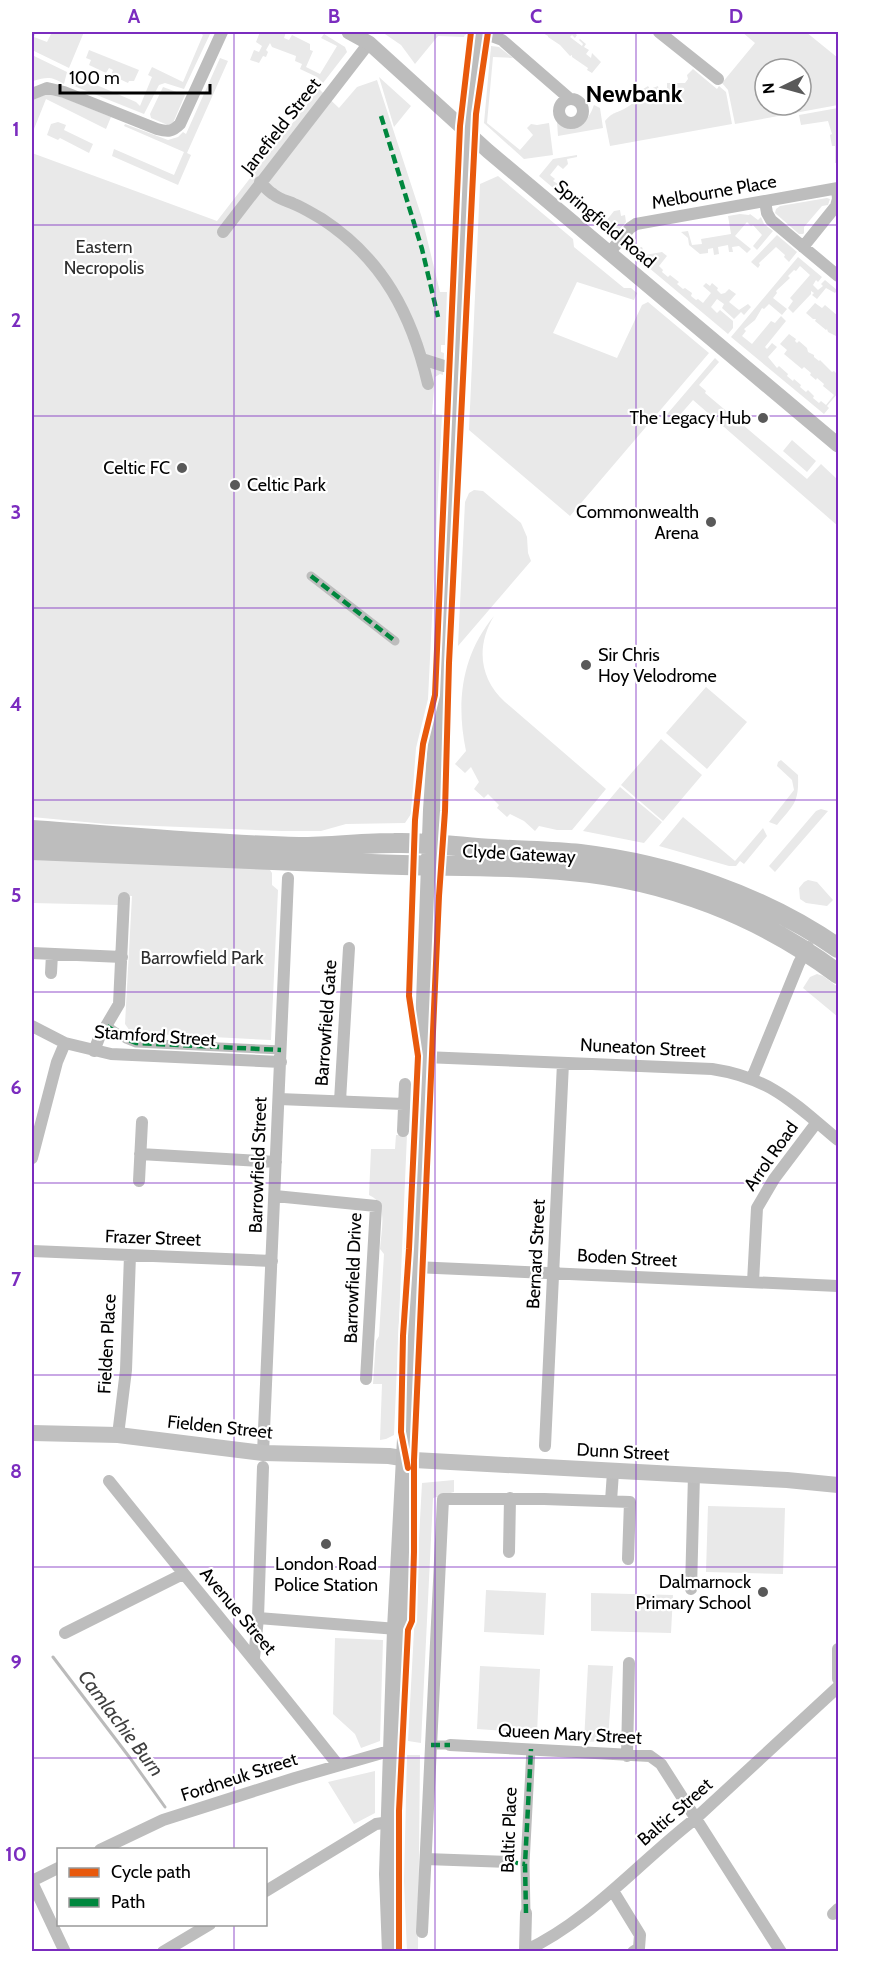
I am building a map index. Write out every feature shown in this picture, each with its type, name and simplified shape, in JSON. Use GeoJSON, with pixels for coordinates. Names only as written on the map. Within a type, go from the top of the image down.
{"type":"FeatureCollection","features":[{"type":"Feature","properties":{"kind":"main road"},"geometry":{"type":"LineString","coordinates":[[392,1952],[389,1875],[397,1629],[432,844],[444,651],[468,134],[476,32]]}},
{"type":"Feature","properties":{"kind":"main road","name":"Clyde Gateway"},"geometry":{"type":"LineString","coordinates":[[32,830],[299,847],[375,843],[432,844],[600,857],[655,868],[740,895],[817,934],[838,948]]}},
{"type":"Feature","properties":{"kind":"main road","name":"Clyde Gateway"},"geometry":{"type":"LineString","coordinates":[[32,850],[573,871],[666,889],[710,903],[772,932],[838,974]]}},
{"type":"Feature","properties":{"kind":"main road","name":"Fielden Street"},"geometry":{"type":"LineString","coordinates":[[32,1433],[118,1435],[263,1460],[405,1458]]}},
{"type":"Feature","properties":{"kind":"main road","name":"Dunn Street"},"geometry":{"type":"LineString","coordinates":[[405,1458],[422,1461],[818,1482],[838,1485]]}},
{"type":"Feature","properties":{"kind":"street"},"geometry":{"type":"LineString","coordinates":[[32,93],[47,88],[64,92],[157,129],[173,131],[180,124],[222,32]]}},
{"type":"Feature","properties":{"kind":"street","name":"Springfield Road"},"geometry":{"type":"LineString","coordinates":[[349,32],[369,43],[468,134],[838,445]]}},
{"type":"Feature","properties":{"kind":"street"},"geometry":{"type":"LineString","coordinates":[[476,32],[502,40],[570,99]]}},
{"type":"Feature","properties":{"kind":"street"},"geometry":{"type":"LineString","coordinates":[[659,32],[718,79]]}},
{"type":"Feature","properties":{"kind":"street","name":"Janefield Street"},"geometry":{"type":"LineString","coordinates":[[223,232],[369,43]]}},
{"type":"Feature","properties":{"kind":"street"},"geometry":{"type":"LineString","coordinates":[[260,182],[272,194],[311,213],[334,228],[368,258],[404,309],[413,330],[428,384]]}},
{"type":"Feature","properties":{"kind":"street"},"geometry":{"type":"LineString","coordinates":[[803,247],[836,206],[838,188]]}},
{"type":"Feature","properties":{"kind":"street","name":"Melbourne Place"},"geometry":{"type":"LineString","coordinates":[[609,254],[635,225],[838,188]]}},
{"type":"Feature","properties":{"kind":"street"},"geometry":{"type":"LineString","coordinates":[[765,201],[769,218],[838,276]]}},
{"type":"Feature","properties":{"kind":"street"},"geometry":{"type":"LineString","coordinates":[[422,359],[444,366]]}},
{"type":"Feature","properties":{"kind":"street"},"geometry":{"type":"LineString","coordinates":[[311,576],[395,641]]}},
{"type":"Feature","properties":{"kind":"street","name":"Barrowfield Street"},"geometry":{"type":"LineString","coordinates":[[254,1659],[258,1618],[288,878]]}},
{"type":"Feature","properties":{"kind":"street"},"geometry":{"type":"LineString","coordinates":[[94,1052],[99,1038],[119,1004],[124,898]]}},
{"type":"Feature","properties":{"kind":"street"},"geometry":{"type":"LineString","coordinates":[[752,1078],[799,963],[817,934]]}},
{"type":"Feature","properties":{"kind":"street","name":"Barrowfield Gate"},"geometry":{"type":"LineString","coordinates":[[340,1101],[349,948]]}},
{"type":"Feature","properties":{"kind":"street"},"geometry":{"type":"LineString","coordinates":[[32,953],[122,957]]}},
{"type":"Feature","properties":{"kind":"street"},"geometry":{"type":"LineString","coordinates":[[51,973],[52,954]]}},
{"type":"Feature","properties":{"kind":"street","name":"Stamford Street"},"geometry":{"type":"LineString","coordinates":[[32,1026],[65,1043],[94,1052],[281,1056]]}},
{"type":"Feature","properties":{"kind":"street"},"geometry":{"type":"LineString","coordinates":[[107,1026],[136,1043],[281,1056]]}},
{"type":"Feature","properties":{"kind":"street"},"geometry":{"type":"LineString","coordinates":[[32,1158],[57,1062],[65,1043]]}},
{"type":"Feature","properties":{"kind":"street","name":"Nuneaton Street"},"geometry":{"type":"LineString","coordinates":[[424,1057],[712,1069],[736,1073],[778,1091],[838,1140]]}},
{"type":"Feature","properties":{"kind":"street","name":"Bernard Street"},"geometry":{"type":"LineString","coordinates":[[545,1446],[562,1063]]}},
{"type":"Feature","properties":{"kind":"street"},"geometry":{"type":"LineString","coordinates":[[403,1131],[405,1083]]}},
{"type":"Feature","properties":{"kind":"street"},"geometry":{"type":"LineString","coordinates":[[279,1099],[404,1104]]}},
{"type":"Feature","properties":{"kind":"street"},"geometry":{"type":"LineString","coordinates":[[139,1181],[142,1122]]}},
{"type":"Feature","properties":{"kind":"street","name":"Arrol Road"},"geometry":{"type":"LineString","coordinates":[[753,1282],[757,1208],[774,1179],[817,1122]]}},
{"type":"Feature","properties":{"kind":"street"},"geometry":{"type":"LineString","coordinates":[[140,1154],[276,1162]]}},
{"type":"Feature","properties":{"kind":"street","name":"Barrowfield Drive"},"geometry":{"type":"LineString","coordinates":[[275,1197],[376,1206],[366,1379]]}},
{"type":"Feature","properties":{"kind":"street","name":"Frazer Street"},"geometry":{"type":"LineString","coordinates":[[32,1251],[272,1261]]}},
{"type":"Feature","properties":{"kind":"street","name":"Fielden Place"},"geometry":{"type":"LineString","coordinates":[[118,1435],[126,1370],[130,1255]]}},
{"type":"Feature","properties":{"kind":"street","name":"Boden Street"},"geometry":{"type":"LineString","coordinates":[[414,1267],[838,1286]]}},
{"type":"Feature","properties":{"kind":"street"},"geometry":{"type":"LineString","coordinates":[[611,1501],[613,1472]]}},
{"type":"Feature","properties":{"kind":"street"},"geometry":{"type":"LineString","coordinates":[[691,1589],[694,1475]]}},
{"type":"Feature","properties":{"kind":"street","name":"Avenue Street"},"geometry":{"type":"LineString","coordinates":[[109,1481],[338,1765]]}},
{"type":"Feature","properties":{"kind":"street"},"geometry":{"type":"LineString","coordinates":[[509,1552],[510,1498]]}},
{"type":"Feature","properties":{"kind":"street"},"geometry":{"type":"LineString","coordinates":[[422,1932],[443,1499],[510,1498],[630,1502],[628,1559]]}},
{"type":"Feature","properties":{"kind":"street"},"geometry":{"type":"LineString","coordinates":[[65,1633],[183,1574]]}},
{"type":"Feature","properties":{"kind":"street"},"geometry":{"type":"LineString","coordinates":[[258,1618],[397,1629]]}},
{"type":"Feature","properties":{"kind":"street"},"geometry":{"type":"LineString","coordinates":[[838,1649],[838,1679]]}},
{"type":"Feature","properties":{"kind":"street"},"geometry":{"type":"LineString","coordinates":[[627,1756],[629,1663]]}},
{"type":"Feature","properties":{"kind":"street","name":"Baltic Street"},"geometry":{"type":"LineString","coordinates":[[525,1951],[548,1939],[613,1891],[838,1687]]}},
{"type":"Feature","properties":{"kind":"street","name":"Queen Mary Street"},"geometry":{"type":"LineString","coordinates":[[431,1745],[650,1756],[661,1764],[781,1952]]}},
{"type":"Feature","properties":{"kind":"street","name":"Baltic Place"},"geometry":{"type":"LineString","coordinates":[[525,1912],[531,1749]]}},
{"type":"Feature","properties":{"kind":"street","name":"Fordneuk Street"},"geometry":{"type":"LineString","coordinates":[[104,1848],[163,1820],[338,1765],[393,1752]]}},
{"type":"Feature","properties":{"kind":"street"},"geometry":{"type":"LineString","coordinates":[[267,1890],[376,1824],[390,1822]]}},
{"type":"Feature","properties":{"kind":"street"},"geometry":{"type":"LineString","coordinates":[[426,1859],[525,1864]]}},
{"type":"Feature","properties":{"kind":"street"},"geometry":{"type":"LineString","coordinates":[[57,1868],[32,1881],[65,1952]]}},
{"type":"Feature","properties":{"kind":"street"},"geometry":{"type":"LineString","coordinates":[[613,1891],[640,1935],[639,1947],[633,1952]]}},
{"type":"Feature","properties":{"kind":"street"},"geometry":{"type":"LineString","coordinates":[[525,1912],[525,1951]]}},
{"type":"Feature","properties":{"kind":"street"},"geometry":{"type":"LineString","coordinates":[[163,1952],[207,1926]]}},
{"type":"Feature","properties":{"kind":"green space"},"geometry":{"type":"Polygon","coordinates":[[[32,32],[36,32],[34,37],[47,42],[52,32],[84,32],[69,68],[32,50],[32,32]]]}},
{"type":"Feature","properties":{"kind":"green space"},"geometry":{"type":"Polygon","coordinates":[[[200,32],[211,32],[184,89],[165,83],[159,85],[144,114],[74,86],[78,77],[136,102],[140,106],[152,77],[148,75],[152,67],[183,82],[203,35],[200,32]]]}},
{"type":"Feature","properties":{"kind":"green space"},"geometry":{"type":"Polygon","coordinates":[[[260,32],[286,32],[284,38],[289,40],[292,35],[310,44],[310,50],[313,51],[306,67],[320,74],[337,46],[321,38],[324,34],[345,47],[347,52],[323,83],[317,77],[300,69],[302,64],[295,61],[296,56],[272,47],[270,43],[266,50],[268,52],[266,57],[263,56],[259,63],[250,60],[254,50],[259,52],[262,46],[256,42],[260,32]]]}},
{"type":"Feature","properties":{"kind":"green space"},"geometry":{"type":"Polygon","coordinates":[[[382,32],[466,32],[464,37],[438,36],[415,64],[401,45],[382,32]]]}},
{"type":"Feature","properties":{"kind":"green space"},"geometry":{"type":"Polygon","coordinates":[[[541,32],[573,32],[577,35],[575,38],[572,35],[570,37],[582,46],[580,39],[586,44],[584,47],[589,50],[586,54],[591,58],[592,53],[601,62],[592,73],[541,32]]]}},
{"type":"Feature","properties":{"kind":"green space"},"geometry":{"type":"Polygon","coordinates":[[[742,32],[806,32],[838,58],[838,105],[813,110],[813,57],[753,57],[753,117],[773,117],[735,124],[728,90],[722,83],[755,43],[742,32]]]}},
{"type":"Feature","properties":{"kind":"green space"},"geometry":{"type":"Polygon","coordinates":[[[491,46],[499,47],[513,58],[493,57],[487,123],[520,150],[533,135],[527,128],[531,124],[549,123],[553,155],[524,159],[484,123],[491,46]]]}},
{"type":"Feature","properties":{"kind":"green space"},"geometry":{"type":"Polygon","coordinates":[[[89,50],[139,70],[134,81],[128,83],[111,75],[113,70],[109,68],[106,73],[89,65],[91,60],[86,58],[89,50]]]}},
{"type":"Feature","properties":{"kind":"green space"},"geometry":{"type":"Polygon","coordinates":[[[32,55],[67,72],[64,84],[49,78],[33,81],[32,55]]]}},
{"type":"Feature","properties":{"kind":"green space"},"geometry":{"type":"Polygon","coordinates":[[[220,58],[228,61],[187,153],[191,155],[178,185],[112,156],[114,149],[174,175],[184,152],[124,126],[125,124],[168,140],[178,137],[183,132],[186,134],[220,58]]]}},
{"type":"Feature","properties":{"kind":"green space"},"geometry":{"type":"Polygon","coordinates":[[[693,69],[717,89],[719,86],[726,92],[732,124],[610,146],[605,121],[608,118],[643,95],[640,91],[648,86],[650,89],[658,86],[659,90],[667,88],[667,83],[685,83],[688,79],[687,75],[693,69]]]}},
{"type":"Feature","properties":{"kind":"green space"},"geometry":{"type":"Polygon","coordinates":[[[379,77],[411,106],[394,127],[379,77]]]}},
{"type":"Feature","properties":{"kind":"green space","name":"Celtic Park"},"geometry":{"type":"Polygon","coordinates":[[[377,80],[422,218],[440,292],[447,292],[445,345],[441,345],[441,352],[444,353],[443,375],[435,377],[432,414],[442,415],[428,699],[416,748],[411,814],[405,823],[346,824],[321,831],[106,824],[32,817],[32,153],[217,221],[319,89],[339,108],[357,87],[377,80]]]}},
{"type":"Feature","properties":{"kind":"green space"},"geometry":{"type":"Polygon","coordinates":[[[163,87],[185,95],[170,126],[151,118],[150,114],[163,87]]]}},
{"type":"Feature","properties":{"kind":"green space"},"geometry":{"type":"Polygon","coordinates":[[[47,94],[64,98],[111,117],[106,129],[46,99],[34,129],[32,128],[32,100],[47,94]]]}},
{"type":"Feature","properties":{"kind":"green space"},"geometry":{"type":"Polygon","coordinates":[[[594,105],[600,108],[603,128],[558,136],[557,122],[571,127],[579,126],[587,120],[594,105]]]}},
{"type":"Feature","properties":{"kind":"green space"},"geometry":{"type":"Polygon","coordinates":[[[838,108],[838,169],[828,121],[801,125],[799,117],[813,117],[813,112],[838,108]]]}},
{"type":"Feature","properties":{"kind":"green space"},"geometry":{"type":"Polygon","coordinates":[[[58,122],[66,125],[64,130],[93,144],[89,153],[60,138],[58,140],[47,135],[51,124],[58,122]]]}},
{"type":"Feature","properties":{"kind":"green space"},"geometry":{"type":"Polygon","coordinates":[[[577,155],[577,157],[567,159],[568,164],[563,169],[558,165],[550,175],[555,179],[553,181],[568,190],[567,192],[572,197],[574,195],[599,219],[601,217],[606,221],[614,211],[620,210],[621,216],[625,215],[626,222],[616,234],[609,235],[539,176],[553,159],[577,155]]]}},
{"type":"Feature","properties":{"kind":"green space"},"geometry":{"type":"Polygon","coordinates":[[[498,176],[573,239],[574,247],[624,288],[631,288],[637,293],[634,300],[577,282],[553,333],[617,358],[642,305],[648,302],[709,353],[570,516],[469,430],[480,184],[498,176]]]}},
{"type":"Feature","properties":{"kind":"green space"},"geometry":{"type":"Polygon","coordinates":[[[830,199],[828,205],[822,206],[804,227],[803,234],[799,234],[775,213],[780,206],[830,199]]]}},
{"type":"Feature","properties":{"kind":"green space"},"geometry":{"type":"Polygon","coordinates":[[[750,214],[758,220],[761,217],[764,224],[773,231],[757,250],[753,246],[762,235],[747,222],[735,236],[751,249],[747,253],[739,246],[732,247],[733,252],[729,252],[728,245],[718,247],[719,254],[714,255],[713,248],[708,249],[708,253],[700,254],[689,245],[688,238],[681,232],[688,231],[692,245],[702,244],[701,239],[731,234],[728,216],[750,214]]]}},
{"type":"Feature","properties":{"kind":"green space"},"geometry":{"type":"Polygon","coordinates":[[[777,235],[797,252],[789,262],[776,247],[759,263],[758,268],[751,262],[777,235]]]}},
{"type":"Feature","properties":{"kind":"green space"},"geometry":{"type":"Polygon","coordinates":[[[642,247],[645,255],[662,252],[667,256],[659,266],[662,272],[679,282],[677,284],[692,293],[691,296],[696,300],[703,303],[711,293],[703,286],[706,283],[710,286],[712,283],[721,294],[729,289],[736,294],[729,302],[739,310],[748,304],[751,307],[744,315],[741,312],[734,319],[722,308],[724,304],[717,299],[711,307],[717,313],[720,310],[733,321],[733,328],[728,334],[636,257],[634,248],[642,247]]]}},
{"type":"Feature","properties":{"kind":"green space"},"geometry":{"type":"Polygon","coordinates":[[[798,257],[822,277],[813,285],[818,290],[823,286],[821,284],[825,280],[837,290],[835,293],[826,288],[817,299],[811,291],[811,294],[793,313],[788,308],[793,301],[790,298],[810,275],[800,266],[788,276],[790,278],[776,291],[773,298],[787,309],[782,315],[769,304],[764,309],[762,308],[755,320],[744,329],[746,331],[742,336],[752,344],[771,321],[775,323],[781,316],[786,321],[765,347],[767,349],[772,343],[777,347],[768,357],[777,368],[779,366],[806,392],[808,390],[819,403],[821,401],[826,405],[834,395],[804,367],[802,369],[784,354],[787,350],[780,344],[789,334],[838,375],[838,393],[827,406],[829,408],[824,414],[731,337],[798,257]]]}},
{"type":"Feature","properties":{"kind":"green space"},"geometry":{"type":"Polygon","coordinates":[[[815,303],[822,308],[825,305],[838,316],[838,340],[836,336],[815,321],[816,319],[806,313],[815,303]]]}},
{"type":"Feature","properties":{"kind":"green space"},"geometry":{"type":"Polygon","coordinates":[[[715,358],[719,362],[699,385],[706,391],[705,393],[807,479],[821,464],[838,480],[838,526],[693,400],[671,425],[663,419],[715,358]]]}},
{"type":"Feature","properties":{"kind":"green space"},"geometry":{"type":"Polygon","coordinates":[[[792,440],[816,461],[807,472],[783,451],[792,440]]]}},
{"type":"Feature","properties":{"kind":"green space"},"geometry":{"type":"Polygon","coordinates":[[[474,490],[483,491],[521,523],[527,537],[531,561],[458,646],[465,502],[469,493],[474,490]]]}},
{"type":"Feature","properties":{"kind":"green space"},"geometry":{"type":"Polygon","coordinates":[[[494,616],[484,639],[483,661],[485,672],[496,693],[606,789],[572,830],[557,830],[539,826],[535,831],[524,821],[510,814],[507,817],[497,808],[499,805],[488,794],[484,798],[474,789],[479,782],[471,767],[465,773],[455,764],[466,751],[462,698],[468,664],[474,647],[494,616]]]}},
{"type":"Feature","properties":{"kind":"green space"},"geometry":{"type":"Polygon","coordinates":[[[706,687],[747,722],[707,769],[666,733],[706,687]]]}},
{"type":"Feature","properties":{"kind":"green space"},"geometry":{"type":"Polygon","coordinates":[[[661,739],[702,775],[663,821],[621,785],[661,739]]]}},
{"type":"Feature","properties":{"kind":"green space"},"geometry":{"type":"Polygon","coordinates":[[[781,760],[798,775],[798,792],[794,803],[777,825],[769,822],[794,790],[792,780],[777,766],[781,760]]]}},
{"type":"Feature","properties":{"kind":"green space"},"geometry":{"type":"Polygon","coordinates":[[[620,787],[662,822],[644,843],[583,831],[620,787]]]}},
{"type":"Feature","properties":{"kind":"green space"},"geometry":{"type":"Polygon","coordinates":[[[821,809],[828,811],[775,872],[769,866],[816,811],[821,809]]]}},
{"type":"Feature","properties":{"kind":"green space"},"geometry":{"type":"Polygon","coordinates":[[[683,817],[735,861],[763,828],[767,836],[744,864],[740,861],[736,866],[729,866],[659,846],[683,817]]]}},
{"type":"Feature","properties":{"kind":"green space","name":"Barrowfield Park"},"geometry":{"type":"Polygon","coordinates":[[[89,859],[268,867],[272,873],[272,885],[278,890],[271,1040],[130,1031],[125,1024],[132,896],[119,895],[118,905],[32,903],[32,860],[89,859]]]}},
{"type":"Feature","properties":{"kind":"green space"},"geometry":{"type":"Polygon","coordinates":[[[808,880],[817,882],[833,900],[827,906],[806,903],[800,899],[799,888],[808,880]]]}},
{"type":"Feature","properties":{"kind":"green space"},"geometry":{"type":"Polygon","coordinates":[[[817,974],[838,987],[838,1017],[803,988],[810,977],[817,974]]]}},
{"type":"Feature","properties":{"kind":"green space"},"geometry":{"type":"Polygon","coordinates":[[[396,1135],[407,1135],[394,1435],[380,1440],[382,1384],[373,1384],[376,1341],[379,1336],[384,1254],[380,1249],[382,1211],[375,1199],[369,1195],[371,1149],[395,1149],[396,1135]]]}},
{"type":"Feature","properties":{"kind":"green space"},"geometry":{"type":"Polygon","coordinates":[[[454,1480],[454,1492],[433,1498],[421,1743],[408,1741],[422,1483],[454,1480]]]}},
{"type":"Feature","properties":{"kind":"green space"},"geometry":{"type":"Polygon","coordinates":[[[708,1506],[785,1508],[783,1574],[706,1572],[708,1506]]]}},
{"type":"Feature","properties":{"kind":"green space"},"geometry":{"type":"Polygon","coordinates":[[[486,1590],[546,1593],[544,1635],[484,1632],[486,1590]]]}},
{"type":"Feature","properties":{"kind":"green space"},"geometry":{"type":"Polygon","coordinates":[[[591,1593],[673,1595],[671,1633],[591,1631],[591,1593]]]}},
{"type":"Feature","properties":{"kind":"green space"},"geometry":{"type":"Polygon","coordinates":[[[335,1638],[383,1640],[380,1741],[361,1748],[355,1734],[333,1714],[335,1638]]]}},
{"type":"Feature","properties":{"kind":"green space"},"geometry":{"type":"Polygon","coordinates":[[[588,1665],[613,1666],[608,1741],[584,1742],[588,1665]]]}},
{"type":"Feature","properties":{"kind":"green space"},"geometry":{"type":"Polygon","coordinates":[[[480,1666],[540,1669],[537,1733],[477,1729],[480,1666]]]}},
{"type":"Feature","properties":{"kind":"green space"},"geometry":{"type":"Polygon","coordinates":[[[407,1755],[420,1755],[418,1951],[407,1952],[404,1881],[407,1755]]]}},
{"type":"Feature","properties":{"kind":"green space"},"geometry":{"type":"Polygon","coordinates":[[[375,1771],[375,1813],[354,1824],[328,1782],[375,1771]]]}},
{"type":"Feature","properties":{"kind":"waterway","name":"Camlachie Burn"},"geometry":{"type":"LineString","coordinates":[[53,1657],[165,1807]]}},
{"type":"Feature","properties":{"kind":"marked path"},"geometry":{"type":"LineString","coordinates":[[381,116],[422,249],[438,317]]}},
{"type":"Feature","properties":{"kind":"marked path"},"geometry":{"type":"LineString","coordinates":[[311,576],[395,641]]}},
{"type":"Feature","properties":{"kind":"marked path"},"geometry":{"type":"LineString","coordinates":[[107,1026],[136,1043],[281,1050]]}},
{"type":"Feature","properties":{"kind":"marked path"},"geometry":{"type":"LineString","coordinates":[[431,1745],[450,1745]]}},
{"type":"Feature","properties":{"kind":"marked path"},"geometry":{"type":"LineString","coordinates":[[526,1913],[525,1864],[531,1749]]}},
{"type":"Feature","properties":{"kind":"marked path"},"geometry":{"type":"LineString","coordinates":[[509,1862],[525,1864]]}},
{"type":"Feature","properties":{"kind":"cycle path"},"geometry":{"type":"LineString","coordinates":[[408,1468],[401,1432],[403,1336],[418,1056],[409,996],[415,820],[423,744],[435,695],[460,126],[471,32]]}},
{"type":"Feature","properties":{"kind":"cycle path"},"geometry":{"type":"LineString","coordinates":[[399,1952],[399,1811],[408,1630],[412,1621],[414,1460],[439,896],[445,811],[449,663],[476,114],[488,32]]}},
{"type":"Feature","properties":{"kind":"place","name":"The Legacy Hub"},"geometry":{"type":"Point","coordinates":[763,418]}},
{"type":"Feature","properties":{"kind":"place","name":"Celtic FC"},"geometry":{"type":"Point","coordinates":[182,468]}},
{"type":"Feature","properties":{"kind":"place","name":"Celtic Park"},"geometry":{"type":"Point","coordinates":[235,485]}},
{"type":"Feature","properties":{"kind":"place","name":"Commonwealth Arena"},"geometry":{"type":"Point","coordinates":[711,522]}},
{"type":"Feature","properties":{"kind":"place","name":"Sir Chris Hoy Velodrome"},"geometry":{"type":"Point","coordinates":[586,665]}},
{"type":"Feature","properties":{"kind":"place","name":"London Road Police Station"},"geometry":{"type":"Point","coordinates":[326,1544]}},
{"type":"Feature","properties":{"kind":"place","name":"Dalmarnock Primary School"},"geometry":{"type":"Point","coordinates":[763,1592]}},
{"type":"Feature","properties":{"kind":"district","name":"Newbank"},"geometry":{"type":"Point","coordinates":[634,94]}},
{"type":"Feature","properties":{"kind":"park label","name":"Eastern Necropolis"},"geometry":{"type":"Point","coordinates":[104,257]}}]}
